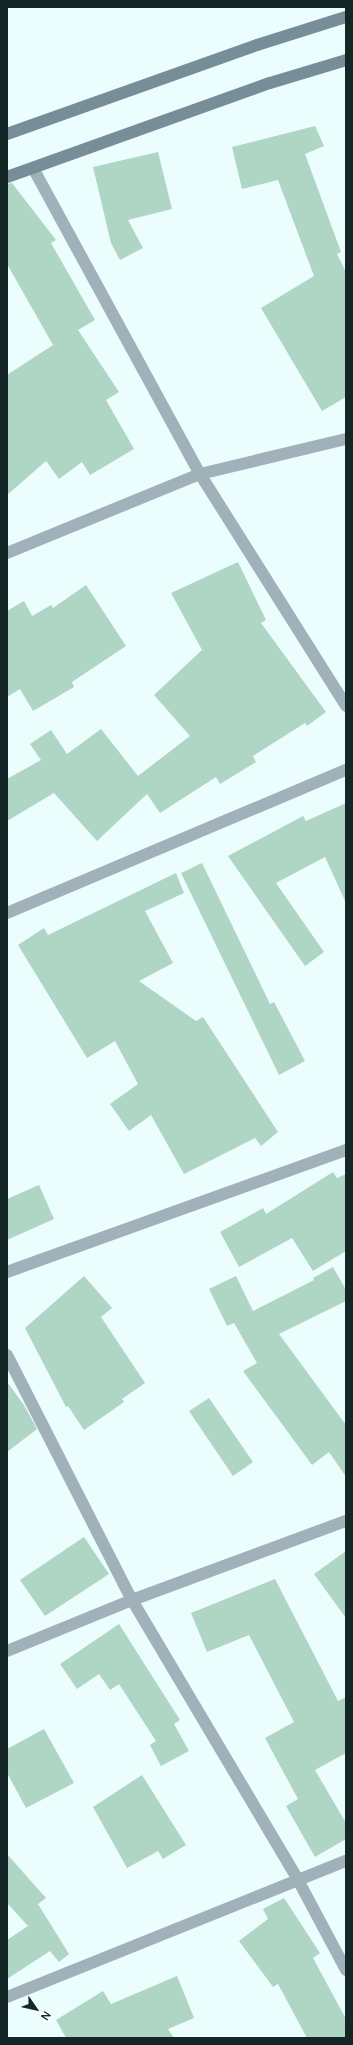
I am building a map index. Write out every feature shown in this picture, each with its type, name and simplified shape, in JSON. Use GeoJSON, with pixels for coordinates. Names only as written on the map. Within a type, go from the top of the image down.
{"type":"FeatureCollection","features":[{"type":"Feature","properties":{"kind":"main road"},"geometry":{"type":"LineString","coordinates":[[7,134],[257,45],[346,17]]}},
{"type":"Feature","properties":{"kind":"main road"},"geometry":{"type":"LineString","coordinates":[[7,177],[270,83],[346,60]]}},
{"type":"Feature","properties":{"kind":"street"},"geometry":{"type":"LineString","coordinates":[[33,168],[200,474],[346,706]]}},
{"type":"Feature","properties":{"kind":"street"},"geometry":{"type":"LineString","coordinates":[[7,553],[200,474],[346,438]]}},
{"type":"Feature","properties":{"kind":"street"},"geometry":{"type":"LineString","coordinates":[[7,913],[346,770]]}},
{"type":"Feature","properties":{"kind":"street"},"geometry":{"type":"LineString","coordinates":[[7,1272],[346,1150]]}},
{"type":"Feature","properties":{"kind":"street"},"geometry":{"type":"LineString","coordinates":[[7,1355],[132,1600],[298,1880],[346,1970]]}},
{"type":"Feature","properties":{"kind":"street"},"geometry":{"type":"LineString","coordinates":[[7,1651],[132,1600],[346,1521]]}},
{"type":"Feature","properties":{"kind":"street"},"geometry":{"type":"LineString","coordinates":[[7,1998],[346,1861]]}},
{"type":"Feature","properties":{"kind":"building"},"geometry":{"type":"Polygon","coordinates":[[[315,126],[324,146],[305,154],[341,252],[337,254],[346,272],[346,397],[322,411],[261,308],[314,276],[278,180],[242,189],[232,147],[315,126]]]}},
{"type":"Feature","properties":{"kind":"building"},"geometry":{"type":"Polygon","coordinates":[[[158,152],[172,209],[128,220],[143,248],[120,260],[111,243],[93,167],[158,152]]]}},
{"type":"Feature","properties":{"kind":"building"},"geometry":{"type":"Polygon","coordinates":[[[12,183],[56,240],[51,243],[95,320],[78,330],[119,392],[106,400],[134,449],[90,475],[82,462],[59,479],[46,461],[7,495],[7,375],[53,345],[7,264],[7,184],[12,183]]]}},
{"type":"Feature","properties":{"kind":"building"},"geometry":{"type":"Polygon","coordinates":[[[238,562],[266,620],[261,623],[326,712],[307,726],[305,723],[253,756],[256,762],[220,784],[216,777],[160,813],[147,794],[97,841],[54,793],[7,821],[7,779],[41,760],[30,744],[51,730],[67,754],[101,729],[138,776],[190,736],[154,695],[202,650],[171,593],[238,562]]]}},
{"type":"Feature","properties":{"kind":"building"},"geometry":{"type":"Polygon","coordinates":[[[86,585],[126,646],[72,682],[74,687],[33,711],[20,689],[7,697],[7,611],[24,601],[32,616],[51,605],[53,608],[86,585]]]}},
{"type":"Feature","properties":{"kind":"building"},"geometry":{"type":"Polygon","coordinates":[[[346,803],[346,903],[325,857],[276,883],[324,952],[305,966],[228,856],[303,816],[306,821],[346,803]]]}},
{"type":"Feature","properties":{"kind":"building"},"geometry":{"type":"Polygon","coordinates":[[[202,863],[270,1004],[274,1002],[305,1061],[279,1075],[181,873],[202,863]]]}},
{"type":"Feature","properties":{"kind":"building"},"geometry":{"type":"Polygon","coordinates":[[[176,873],[184,893],[145,911],[173,963],[139,981],[196,1021],[203,1017],[278,1132],[261,1146],[255,1138],[184,1174],[151,1115],[129,1131],[110,1104],[138,1084],[115,1041],[87,1058],[18,945],[44,928],[48,935],[176,873]]]}},
{"type":"Feature","properties":{"kind":"building"},"geometry":{"type":"Polygon","coordinates":[[[333,1172],[337,1178],[346,1174],[346,1251],[313,1271],[292,1238],[239,1267],[220,1232],[263,1208],[266,1214],[333,1172]]]}},
{"type":"Feature","properties":{"kind":"building"},"geometry":{"type":"Polygon","coordinates":[[[39,1185],[54,1219],[7,1240],[7,1199],[39,1185]]]}},
{"type":"Feature","properties":{"kind":"building"},"geometry":{"type":"Polygon","coordinates":[[[333,1267],[346,1290],[346,1301],[279,1334],[346,1425],[346,1477],[329,1452],[312,1465],[243,1371],[257,1363],[234,1323],[227,1326],[209,1289],[236,1276],[253,1311],[314,1280],[313,1278],[333,1267]]]}},
{"type":"Feature","properties":{"kind":"building"},"geometry":{"type":"Polygon","coordinates":[[[84,1276],[112,1308],[101,1317],[145,1383],[122,1399],[124,1402],[84,1430],[68,1406],[66,1407],[25,1328],[84,1276]]]}},
{"type":"Feature","properties":{"kind":"building"},"geometry":{"type":"Polygon","coordinates":[[[7,1382],[24,1405],[37,1429],[7,1452],[7,1382]]]}},
{"type":"Feature","properties":{"kind":"building"},"geometry":{"type":"Polygon","coordinates":[[[209,1398],[253,1462],[233,1476],[189,1411],[209,1398]]]}},
{"type":"Feature","properties":{"kind":"building"},"geometry":{"type":"Polygon","coordinates":[[[84,1537],[109,1574],[45,1616],[20,1580],[84,1537]]]}},
{"type":"Feature","properties":{"kind":"building"},"geometry":{"type":"Polygon","coordinates":[[[346,1551],[346,1618],[314,1574],[346,1551]]]}},
{"type":"Feature","properties":{"kind":"building"},"geometry":{"type":"Polygon","coordinates":[[[275,1579],[338,1701],[346,1697],[346,1753],[315,1770],[346,1823],[346,1839],[315,1857],[286,1806],[298,1799],[265,1738],[294,1722],[249,1635],[207,1652],[191,1613],[275,1579]]]}},
{"type":"Feature","properties":{"kind":"building"},"geometry":{"type":"Polygon","coordinates":[[[119,1624],[180,1720],[174,1724],[189,1751],[161,1766],[150,1745],[156,1741],[119,1684],[110,1690],[99,1674],[77,1689],[60,1664],[119,1624]]]}},
{"type":"Feature","properties":{"kind":"building"},"geometry":{"type":"Polygon","coordinates":[[[44,1729],[74,1783],[26,1808],[7,1773],[7,1749],[44,1729]]]}},
{"type":"Feature","properties":{"kind":"building"},"geometry":{"type":"Polygon","coordinates":[[[142,1775],[186,1845],[163,1859],[158,1851],[127,1868],[93,1807],[142,1775]]]}},
{"type":"Feature","properties":{"kind":"building"},"geometry":{"type":"Polygon","coordinates":[[[7,1854],[46,1898],[38,1904],[69,1954],[59,1962],[50,1951],[7,1979],[7,1940],[28,1926],[7,1903],[7,1854]]]}},
{"type":"Feature","properties":{"kind":"building"},"geometry":{"type":"Polygon","coordinates":[[[284,1898],[320,1953],[313,1958],[346,2019],[346,2038],[307,2038],[278,1984],[273,1987],[239,1941],[268,1919],[263,1909],[284,1898]]]}},
{"type":"Feature","properties":{"kind":"building"},"geometry":{"type":"Polygon","coordinates":[[[177,1976],[194,2018],[168,2029],[174,2038],[66,2038],[56,2020],[103,1991],[111,2004],[177,1976]]]}}]}
